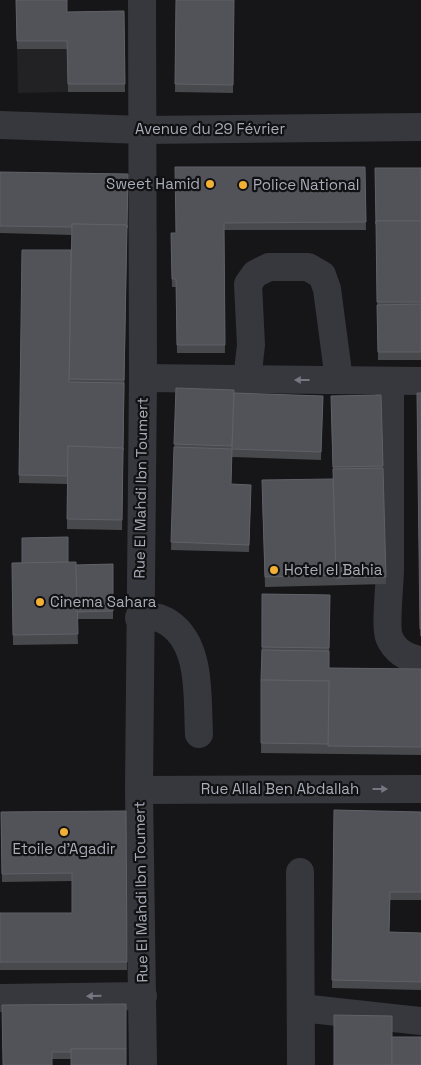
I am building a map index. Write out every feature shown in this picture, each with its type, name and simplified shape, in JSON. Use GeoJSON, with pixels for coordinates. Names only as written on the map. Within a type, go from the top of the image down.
{"type":"FeatureCollection","features":[{"type":"Feature","properties":{"kind":"street","name":"Rue El Mahdi Ibn Toumert"},"geometry":{"type":"LineString","coordinates":[[142,0],[139,790],[144,1065]]}},
{"type":"Feature","properties":{"kind":"street","name":"Avenue du 29 Février"},"geometry":{"type":"LineString","coordinates":[[0,125],[143,130],[421,127]]}},
{"type":"Feature","properties":{"kind":"street"},"geometry":{"type":"LineString","coordinates":[[247,380],[251,345],[248,284],[255,274],[269,267],[308,267],[322,275],[328,295],[339,380]]}},
{"type":"Feature","properties":{"kind":"street"},"geometry":{"type":"LineString","coordinates":[[142,378],[421,381]]}},
{"type":"Feature","properties":{"kind":"street"},"geometry":{"type":"LineString","coordinates":[[390,381],[388,635],[394,647],[399,651],[414,659],[421,660]]}},
{"type":"Feature","properties":{"kind":"street"},"geometry":{"type":"LineString","coordinates":[[139,618],[160,618],[182,634],[188,644],[193,656],[195,670],[199,734]]}},
{"type":"Feature","properties":{"kind":"street","name":"Rue Allal Ben Abdallah"},"geometry":{"type":"LineString","coordinates":[[139,790],[421,789]]}},
{"type":"Feature","properties":{"kind":"street"},"geometry":{"type":"LineString","coordinates":[[300,872],[301,1065]]}},
{"type":"Feature","properties":{"kind":"street"},"geometry":{"type":"LineString","coordinates":[[0,998],[143,996]]}},
{"type":"Feature","properties":{"kind":"street"},"geometry":{"type":"LineString","coordinates":[[301,1008],[421,1021]]}},
{"type":"Feature","properties":{"kind":"shaded area"},"geometry":{"type":"Polygon","coordinates":[[[17,49],[67,49],[68,92],[18,93],[17,49]]]}},
{"type":"Feature","properties":{"kind":"building"},"geometry":{"type":"Polygon","coordinates":[[[16,0],[67,0],[67,12],[124,11],[125,84],[68,84],[67,41],[17,41],[16,0]]]}},
{"type":"Feature","properties":{"kind":"building"},"geometry":{"type":"Polygon","coordinates":[[[176,0],[234,0],[233,85],[175,84],[176,0]]]}},
{"type":"Feature","properties":{"kind":"building"},"geometry":{"type":"Polygon","coordinates":[[[175,167],[365,167],[366,222],[224,223],[225,345],[177,345],[176,279],[172,279],[171,233],[176,233],[175,167]]]}},
{"type":"Feature","properties":{"kind":"building"},"geometry":{"type":"Polygon","coordinates":[[[375,168],[421,168],[421,221],[376,221],[376,224],[375,168]]]}},
{"type":"Feature","properties":{"kind":"building"},"geometry":{"type":"Polygon","coordinates":[[[0,172],[128,174],[127,228],[127,225],[72,224],[72,227],[0,226],[0,172]]]}},
{"type":"Feature","properties":{"kind":"building"},"geometry":{"type":"Polygon","coordinates":[[[376,221],[421,221],[421,302],[377,302],[376,221]]]}},
{"type":"Feature","properties":{"kind":"building"},"geometry":{"type":"Polygon","coordinates":[[[72,224],[127,225],[124,380],[69,379],[72,224]]]}},
{"type":"Feature","properties":{"kind":"building"},"geometry":{"type":"Polygon","coordinates":[[[22,250],[71,250],[69,382],[124,383],[123,450],[123,448],[68,446],[68,476],[19,475],[22,250]]]}},
{"type":"Feature","properties":{"kind":"building"},"geometry":{"type":"Polygon","coordinates":[[[421,304],[421,352],[378,352],[377,305],[421,304]]]}},
{"type":"Feature","properties":{"kind":"building"},"geometry":{"type":"Polygon","coordinates":[[[176,388],[234,390],[232,446],[174,444],[176,388]]]}},
{"type":"Feature","properties":{"kind":"building"},"geometry":{"type":"Polygon","coordinates":[[[234,393],[323,396],[321,452],[232,449],[234,393]]]}},
{"type":"Feature","properties":{"kind":"building"},"geometry":{"type":"Polygon","coordinates":[[[417,393],[421,393],[421,629],[420,629],[417,393]]]}},
{"type":"Feature","properties":{"kind":"building"},"geometry":{"type":"Polygon","coordinates":[[[381,395],[383,466],[333,467],[331,396],[381,395]]]}},
{"type":"Feature","properties":{"kind":"building"},"geometry":{"type":"Polygon","coordinates":[[[68,446],[123,448],[122,520],[67,519],[68,446]]]}},
{"type":"Feature","properties":{"kind":"building"},"geometry":{"type":"Polygon","coordinates":[[[174,447],[232,449],[231,484],[251,485],[249,545],[171,542],[174,447]]]}},
{"type":"Feature","properties":{"kind":"building"},"geometry":{"type":"Polygon","coordinates":[[[383,468],[386,577],[336,578],[333,469],[383,468]]]}},
{"type":"Feature","properties":{"kind":"building"},"geometry":{"type":"Polygon","coordinates":[[[333,479],[336,575],[265,577],[262,480],[333,479]]]}},
{"type":"Feature","properties":{"kind":"building"},"geometry":{"type":"Polygon","coordinates":[[[68,537],[68,562],[22,563],[22,538],[68,537]]]}},
{"type":"Feature","properties":{"kind":"building"},"geometry":{"type":"Polygon","coordinates":[[[76,562],[78,634],[13,635],[12,563],[76,562]]]}},
{"type":"Feature","properties":{"kind":"building"},"geometry":{"type":"Polygon","coordinates":[[[113,564],[113,611],[77,612],[76,565],[113,564]]]}},
{"type":"Feature","properties":{"kind":"building"},"geometry":{"type":"Polygon","coordinates":[[[262,594],[330,595],[329,648],[262,647],[262,594]]]}},
{"type":"Feature","properties":{"kind":"building"},"geometry":{"type":"Polygon","coordinates":[[[262,650],[329,651],[329,668],[421,669],[421,747],[328,746],[329,681],[261,680],[262,650]]]}},
{"type":"Feature","properties":{"kind":"building"},"geometry":{"type":"Polygon","coordinates":[[[261,680],[329,681],[328,744],[261,743],[261,680]]]}},
{"type":"Feature","properties":{"kind":"building"},"geometry":{"type":"Polygon","coordinates":[[[334,810],[421,812],[421,892],[390,892],[389,932],[421,933],[421,982],[332,980],[334,810]]]}},
{"type":"Feature","properties":{"kind":"building"},"geometry":{"type":"Polygon","coordinates":[[[126,811],[127,962],[0,962],[0,913],[72,913],[72,873],[2,874],[1,812],[126,811]]]}},
{"type":"Feature","properties":{"kind":"building"},"geometry":{"type":"Polygon","coordinates":[[[126,1004],[126,1049],[71,1049],[71,1052],[52,1052],[52,1065],[3,1065],[2,1005],[126,1004]]]}},
{"type":"Feature","properties":{"kind":"building"},"geometry":{"type":"Polygon","coordinates":[[[334,1015],[392,1016],[392,1065],[334,1065],[334,1015]]]}},
{"type":"Feature","properties":{"kind":"building"},"geometry":{"type":"Polygon","coordinates":[[[392,1037],[421,1037],[421,1065],[392,1065],[392,1037]]]}},
{"type":"Feature","properties":{"kind":"building"},"geometry":{"type":"Polygon","coordinates":[[[71,1049],[126,1049],[126,1065],[71,1065],[71,1049]]]}},
{"type":"Feature","properties":{"kind":"place","name":"Sweet Hamid"},"geometry":{"type":"Point","coordinates":[210,184]}},
{"type":"Feature","properties":{"kind":"place","name":"Police National"},"geometry":{"type":"Point","coordinates":[243,185]}},
{"type":"Feature","properties":{"kind":"place","name":"Hotel el Bahia"},"geometry":{"type":"Point","coordinates":[274,570]}},
{"type":"Feature","properties":{"kind":"place","name":"Cinema Sahara"},"geometry":{"type":"Point","coordinates":[40,602]}},
{"type":"Feature","properties":{"kind":"place","name":"Etoile d'Agadir"},"geometry":{"type":"Point","coordinates":[64,832]}}]}
